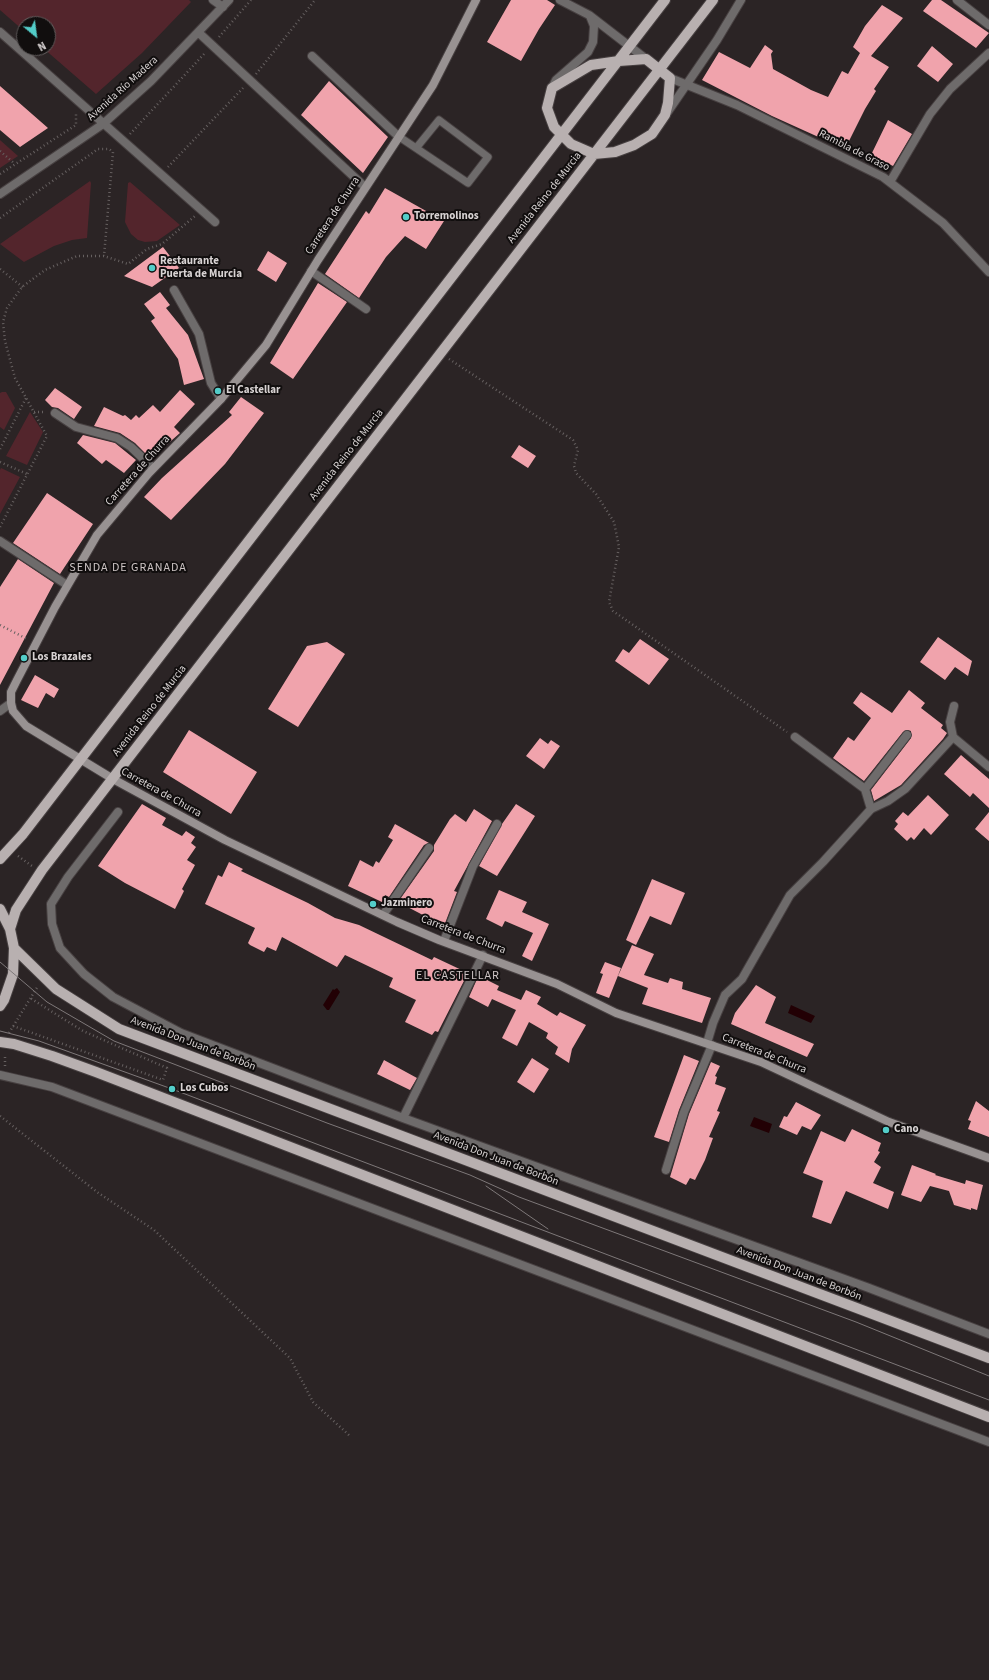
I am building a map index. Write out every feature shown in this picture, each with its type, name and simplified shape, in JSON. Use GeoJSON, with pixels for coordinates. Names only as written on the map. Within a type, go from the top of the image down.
{"type":"FeatureCollection","features":[{"type":"Feature","properties":{"kind":"main road"},"geometry":{"type":"LineString","coordinates":[[0,859],[10,849],[80,759],[665,0]]}},
{"type":"Feature","properties":{"kind":"main road","name":"Avenida Reino de Murcia"},"geometry":{"type":"LineString","coordinates":[[10,929],[16,910],[40,872],[713,0]]}},
{"type":"Feature","properties":{"kind":"main road"},"geometry":{"type":"LineString","coordinates":[[646,59],[659,70],[670,78],[665,115],[659,127],[644,140],[615,152],[594,154],[571,144],[554,127],[547,108],[552,88],[590,66],[619,61],[646,59]]}},
{"type":"Feature","properties":{"kind":"main road"},"geometry":{"type":"LineString","coordinates":[[0,909],[10,929],[14,948],[13,974],[4,1000],[0,1006]]}},
{"type":"Feature","properties":{"kind":"main road","name":"Avenida Don Juan de Borbón"},"geometry":{"type":"LineString","coordinates":[[14,948],[56,989],[119,1029],[989,1358]]}},
{"type":"Feature","properties":{"kind":"main road"},"geometry":{"type":"LineString","coordinates":[[3,1042],[52,1056],[96,1072],[989,1417]]}},
{"type":"Feature","properties":{"kind":"street"},"geometry":{"type":"LineString","coordinates":[[213,0],[223,7]]}},
{"type":"Feature","properties":{"kind":"street","name":"Avenida Río Madera"},"geometry":{"type":"LineString","coordinates":[[0,194],[103,124],[151,81],[229,0]]}},
{"type":"Feature","properties":{"kind":"street","name":"Carretera de Churra"},"geometry":{"type":"LineString","coordinates":[[476,0],[433,85],[398,136],[311,271],[266,345],[220,399],[153,468],[97,536],[67,585],[35,643],[12,692],[10,703],[13,711],[26,726],[113,779],[225,840],[383,915],[444,941],[557,984],[616,1013],[761,1062],[890,1122],[989,1158]]}},
{"type":"Feature","properties":{"kind":"street"},"geometry":{"type":"LineString","coordinates":[[560,0],[589,15],[630,45],[646,59]]}},
{"type":"Feature","properties":{"kind":"street"},"geometry":{"type":"LineString","coordinates":[[665,115],[741,0]]}},
{"type":"Feature","properties":{"kind":"street"},"geometry":{"type":"LineString","coordinates":[[957,0],[989,25]]}},
{"type":"Feature","properties":{"kind":"street"},"geometry":{"type":"LineString","coordinates":[[552,88],[556,80],[588,52],[593,42],[594,26],[589,15]]}},
{"type":"Feature","properties":{"kind":"street"},"geometry":{"type":"LineString","coordinates":[[0,32],[215,222]]}},
{"type":"Feature","properties":{"kind":"street"},"geometry":{"type":"LineString","coordinates":[[198,33],[365,187]]}},
{"type":"Feature","properties":{"kind":"street"},"geometry":{"type":"LineString","coordinates":[[890,182],[930,114],[950,90],[989,53]]}},
{"type":"Feature","properties":{"kind":"street"},"geometry":{"type":"LineString","coordinates":[[312,56],[398,136]]}},
{"type":"Feature","properties":{"kind":"street","name":"Rambla de Graso"},"geometry":{"type":"LineString","coordinates":[[670,78],[685,86],[737,106],[883,177],[943,222],[989,272]]}},
{"type":"Feature","properties":{"kind":"street"},"geometry":{"type":"LineString","coordinates":[[311,271],[366,309]]}},
{"type":"Feature","properties":{"kind":"street"},"geometry":{"type":"LineString","coordinates":[[174,290],[199,334],[211,383],[220,399]]}},
{"type":"Feature","properties":{"kind":"street"},"geometry":{"type":"LineString","coordinates":[[54,413],[76,427],[117,438],[131,448],[153,468]]}},
{"type":"Feature","properties":{"kind":"street"},"geometry":{"type":"LineString","coordinates":[[0,541],[67,585]]}},
{"type":"Feature","properties":{"kind":"street"},"geometry":{"type":"LineString","coordinates":[[0,711],[10,703]]}},
{"type":"Feature","properties":{"kind":"street"},"geometry":{"type":"LineString","coordinates":[[954,706],[950,722],[953,737],[989,767]]}},
{"type":"Feature","properties":{"kind":"street"},"geometry":{"type":"LineString","coordinates":[[865,789],[907,735]]}},
{"type":"Feature","properties":{"kind":"street"},"geometry":{"type":"LineString","coordinates":[[795,737],[865,789],[871,809]]}},
{"type":"Feature","properties":{"kind":"street"},"geometry":{"type":"LineString","coordinates":[[666,1170],[684,1112],[709,1044],[713,1023],[725,995],[742,979],[790,895],[823,862],[871,809],[888,801],[905,789],[953,737]]}},
{"type":"Feature","properties":{"kind":"street"},"geometry":{"type":"LineString","coordinates":[[118,812],[68,877],[52,904],[52,924],[60,948],[84,974],[113,996],[181,1033],[404,1118],[869,1288],[989,1334]]}},
{"type":"Feature","properties":{"kind":"street"},"geometry":{"type":"LineString","coordinates":[[444,941],[473,866],[497,824]]}},
{"type":"Feature","properties":{"kind":"street"},"geometry":{"type":"LineString","coordinates":[[383,915],[429,848]]}},
{"type":"Feature","properties":{"kind":"street"},"geometry":{"type":"LineString","coordinates":[[404,1118],[483,955]]}},
{"type":"Feature","properties":{"kind":"street"},"geometry":{"type":"LineString","coordinates":[[2,1075],[52,1086],[989,1442]]}},
{"type":"Feature","properties":{"kind":"lane"},"geometry":{"type":"LineString","coordinates":[[398,136],[417,147],[468,183],[488,158],[439,120],[417,147]]}},
{"type":"Feature","properties":{"kind":"path"},"geometry":{"type":"LineString","coordinates":[[104,256],[113,152],[212,45],[251,0]]}},
{"type":"Feature","properties":{"kind":"path"},"geometry":{"type":"LineString","coordinates":[[161,175],[250,81],[315,0]]}},
{"type":"Feature","properties":{"kind":"path"},"geometry":{"type":"LineString","coordinates":[[0,174],[76,125],[76,100]]}},
{"type":"Feature","properties":{"kind":"path"},"geometry":{"type":"LineString","coordinates":[[0,218],[98,149],[109,149],[113,152]]}},
{"type":"Feature","properties":{"kind":"path"},"geometry":{"type":"LineString","coordinates":[[0,151],[15,164]]}},
{"type":"Feature","properties":{"kind":"path"},"geometry":{"type":"LineString","coordinates":[[0,527],[47,436],[15,378],[5,341],[4,322],[7,308],[23,288],[45,270],[78,256],[104,256],[128,264],[147,249],[162,244],[201,210]]}},
{"type":"Feature","properties":{"kind":"path"},"geometry":{"type":"LineString","coordinates":[[0,269],[23,288]]}},
{"type":"Feature","properties":{"kind":"path"},"geometry":{"type":"LineString","coordinates":[[0,341],[5,341]]}},
{"type":"Feature","properties":{"kind":"path"},"geometry":{"type":"LineString","coordinates":[[441,353],[573,440],[578,450],[574,466],[576,474],[596,494],[614,522],[619,547],[609,602],[613,611],[795,737]]}},
{"type":"Feature","properties":{"kind":"path"},"geometry":{"type":"LineString","coordinates":[[0,449],[26,398]]}},
{"type":"Feature","properties":{"kind":"path"},"geometry":{"type":"LineString","coordinates":[[0,462],[28,474]]}},
{"type":"Feature","properties":{"kind":"path"},"geometry":{"type":"LineString","coordinates":[[0,625],[35,643]]}},
{"type":"Feature","properties":{"kind":"path"},"geometry":{"type":"LineString","coordinates":[[10,849],[40,872]]}},
{"type":"Feature","properties":{"kind":"path"},"geometry":{"type":"LineString","coordinates":[[2,1075],[3,1042],[44,978]]}},
{"type":"Feature","properties":{"kind":"path"},"geometry":{"type":"LineString","coordinates":[[14,1026],[163,1080],[167,1068],[83,1031],[30,998]]}},
{"type":"Feature","properties":{"kind":"path"},"geometry":{"type":"LineString","coordinates":[[0,1116],[97,1192],[154,1230],[290,1358],[312,1402],[351,1437]]}},
{"type":"Feature","properties":{"kind":"shaded area"},"geometry":{"type":"Polygon","coordinates":[[[0,0],[189,0],[191,2],[142,53],[96,94],[52,56],[56,56],[56,16],[16,16],[16,24],[0,10],[0,0]]]}},
{"type":"Feature","properties":{"kind":"shaded area"},"geometry":{"type":"Polygon","coordinates":[[[0,140],[18,156],[0,168],[0,140]]]}},
{"type":"Feature","properties":{"kind":"shaded area"},"geometry":{"type":"Polygon","coordinates":[[[90,181],[87,238],[72,240],[54,246],[24,262],[0,244],[90,181]]]}},
{"type":"Feature","properties":{"kind":"shaded area"},"geometry":{"type":"Polygon","coordinates":[[[130,182],[180,225],[157,241],[145,242],[138,240],[131,234],[125,222],[128,183],[130,182]]]}},
{"type":"Feature","properties":{"kind":"shaded area"},"geometry":{"type":"Polygon","coordinates":[[[6,392],[15,408],[4,430],[0,427],[0,393],[6,392]]]}},
{"type":"Feature","properties":{"kind":"shaded area"},"geometry":{"type":"Polygon","coordinates":[[[30,412],[43,432],[27,465],[6,456],[30,412]]]}},
{"type":"Feature","properties":{"kind":"shaded area"},"geometry":{"type":"Polygon","coordinates":[[[1,468],[20,477],[0,514],[0,470],[1,468]]]}},
{"type":"Feature","properties":{"kind":"shaded area"},"geometry":{"type":"Polygon","coordinates":[[[337,988],[340,992],[329,1010],[327,1010],[323,1005],[333,989],[334,990],[337,988]]]}},
{"type":"Feature","properties":{"kind":"shaded area"},"geometry":{"type":"Polygon","coordinates":[[[791,1005],[815,1016],[811,1023],[788,1013],[791,1005]]]}},
{"type":"Feature","properties":{"kind":"shaded area"},"geometry":{"type":"Polygon","coordinates":[[[754,1117],[772,1124],[769,1133],[750,1126],[754,1117]]]}},
{"type":"Feature","properties":{"kind":"building"},"geometry":{"type":"Polygon","coordinates":[[[511,0],[547,0],[555,5],[539,29],[521,61],[487,42],[511,0]]]}},
{"type":"Feature","properties":{"kind":"building"},"geometry":{"type":"Polygon","coordinates":[[[932,0],[941,0],[989,33],[976,48],[923,11],[932,0]]]}},
{"type":"Feature","properties":{"kind":"building"},"geometry":{"type":"Polygon","coordinates":[[[882,5],[903,18],[871,56],[889,67],[874,89],[876,91],[865,109],[845,149],[772,116],[702,80],[719,52],[750,68],[765,45],[773,51],[771,54],[773,69],[811,90],[828,97],[842,71],[848,74],[860,53],[853,47],[865,26],[882,5]]]}},
{"type":"Feature","properties":{"kind":"building"},"geometry":{"type":"Polygon","coordinates":[[[932,46],[953,64],[938,82],[917,66],[932,46]]]}},
{"type":"Feature","properties":{"kind":"building"},"geometry":{"type":"Polygon","coordinates":[[[329,81],[388,137],[363,173],[301,115],[329,81]]]}},
{"type":"Feature","properties":{"kind":"building"},"geometry":{"type":"Polygon","coordinates":[[[0,86],[48,128],[20,147],[0,130],[0,86]]]}},
{"type":"Feature","properties":{"kind":"building"},"geometry":{"type":"Polygon","coordinates":[[[888,120],[912,134],[893,166],[871,155],[888,120]]]}},
{"type":"Feature","properties":{"kind":"building"},"geometry":{"type":"Polygon","coordinates":[[[385,188],[444,221],[426,249],[405,236],[386,257],[359,298],[325,274],[366,211],[369,214],[385,188]]]}},
{"type":"Feature","properties":{"kind":"building"},"geometry":{"type":"Polygon","coordinates":[[[163,247],[179,268],[152,287],[124,276],[163,247]]]}},
{"type":"Feature","properties":{"kind":"building"},"geometry":{"type":"Polygon","coordinates":[[[268,251],[287,263],[276,282],[257,270],[268,251]]]}},
{"type":"Feature","properties":{"kind":"building"},"geometry":{"type":"Polygon","coordinates":[[[318,283],[347,302],[293,379],[270,363],[318,283]]]}},
{"type":"Feature","properties":{"kind":"building"},"geometry":{"type":"Polygon","coordinates":[[[160,292],[170,305],[166,308],[188,335],[204,379],[184,385],[178,359],[151,321],[155,318],[144,304],[160,292]]]}},
{"type":"Feature","properties":{"kind":"building"},"geometry":{"type":"Polygon","coordinates":[[[55,388],[82,407],[74,419],[58,408],[52,407],[45,400],[55,388]]]}},
{"type":"Feature","properties":{"kind":"building"},"geometry":{"type":"Polygon","coordinates":[[[180,390],[195,404],[174,427],[180,433],[154,456],[152,452],[148,456],[135,443],[120,433],[94,426],[104,407],[123,416],[125,415],[131,420],[136,415],[139,418],[153,405],[160,412],[180,390]]]}},
{"type":"Feature","properties":{"kind":"building"},"geometry":{"type":"Polygon","coordinates":[[[241,397],[264,413],[225,464],[171,520],[144,497],[162,478],[232,415],[229,412],[241,397]]]}},
{"type":"Feature","properties":{"kind":"building"},"geometry":{"type":"Polygon","coordinates":[[[83,435],[115,443],[136,460],[124,473],[106,460],[102,464],[77,443],[83,435]]]}},
{"type":"Feature","properties":{"kind":"building"},"geometry":{"type":"Polygon","coordinates":[[[519,445],[536,456],[528,468],[511,457],[519,445]]]}},
{"type":"Feature","properties":{"kind":"building"},"geometry":{"type":"Polygon","coordinates":[[[47,493],[93,524],[60,574],[13,543],[47,493]]]}},
{"type":"Feature","properties":{"kind":"building"},"geometry":{"type":"Polygon","coordinates":[[[18,559],[54,583],[0,685],[0,587],[18,559]]]}},
{"type":"Feature","properties":{"kind":"building"},"geometry":{"type":"Polygon","coordinates":[[[938,637],[972,661],[968,676],[955,667],[945,680],[920,662],[938,637]]]}},
{"type":"Feature","properties":{"kind":"building"},"geometry":{"type":"Polygon","coordinates":[[[640,639],[669,659],[649,685],[615,661],[623,649],[629,653],[640,639]]]}},
{"type":"Feature","properties":{"kind":"building"},"geometry":{"type":"Polygon","coordinates":[[[327,642],[345,654],[298,727],[268,709],[307,646],[327,642]]]}},
{"type":"Feature","properties":{"kind":"building"},"geometry":{"type":"Polygon","coordinates":[[[35,675],[59,689],[54,698],[46,693],[38,708],[21,700],[35,675]]]}},
{"type":"Feature","properties":{"kind":"building"},"geometry":{"type":"Polygon","coordinates":[[[909,690],[925,703],[921,708],[943,725],[941,728],[947,733],[901,785],[874,801],[871,790],[911,738],[911,731],[907,730],[903,732],[864,781],[833,758],[848,737],[854,741],[871,718],[853,703],[861,692],[892,713],[909,690]]]}},
{"type":"Feature","properties":{"kind":"building"},"geometry":{"type":"Polygon","coordinates":[[[189,730],[257,772],[231,814],[163,772],[189,730]]]}},
{"type":"Feature","properties":{"kind":"building"},"geometry":{"type":"Polygon","coordinates":[[[540,738],[548,744],[551,740],[560,746],[544,769],[526,756],[540,738]]]}},
{"type":"Feature","properties":{"kind":"building"},"geometry":{"type":"Polygon","coordinates":[[[961,755],[989,779],[989,808],[973,793],[970,797],[944,774],[961,755]]]}},
{"type":"Feature","properties":{"kind":"building"},"geometry":{"type":"Polygon","coordinates":[[[928,795],[949,815],[931,835],[924,828],[914,840],[911,837],[907,841],[894,829],[898,824],[895,821],[903,812],[908,816],[928,795]]]}},
{"type":"Feature","properties":{"kind":"building"},"geometry":{"type":"Polygon","coordinates":[[[142,804],[166,818],[162,825],[182,836],[186,831],[195,837],[191,843],[196,847],[187,860],[195,865],[182,889],[184,891],[175,909],[125,883],[98,866],[142,804]]]}},
{"type":"Feature","properties":{"kind":"building"},"geometry":{"type":"Polygon","coordinates":[[[516,804],[535,816],[497,876],[479,866],[502,824],[516,804]]]}},
{"type":"Feature","properties":{"kind":"building"},"geometry":{"type":"Polygon","coordinates":[[[474,809],[492,821],[454,891],[457,892],[444,926],[398,902],[434,851],[434,845],[450,819],[455,814],[466,822],[474,809]]]}},
{"type":"Feature","properties":{"kind":"building"},"geometry":{"type":"Polygon","coordinates":[[[989,812],[989,841],[975,829],[989,812]]]}},
{"type":"Feature","properties":{"kind":"building"},"geometry":{"type":"Polygon","coordinates":[[[395,824],[429,843],[424,845],[389,897],[385,895],[382,902],[348,886],[360,860],[373,867],[376,861],[379,863],[393,840],[388,837],[395,824]]]}},
{"type":"Feature","properties":{"kind":"building"},"geometry":{"type":"Polygon","coordinates":[[[229,862],[243,869],[241,871],[308,903],[335,918],[359,925],[432,960],[434,957],[468,973],[438,1032],[435,1031],[432,1035],[405,1022],[416,1000],[389,987],[393,978],[345,955],[337,967],[282,937],[276,951],[267,947],[264,952],[250,945],[248,943],[255,928],[205,904],[218,875],[222,877],[229,862]]]}},
{"type":"Feature","properties":{"kind":"building"},"geometry":{"type":"Polygon","coordinates":[[[652,879],[685,893],[671,925],[650,916],[636,945],[626,940],[652,879]]]}},
{"type":"Feature","properties":{"kind":"building"},"geometry":{"type":"Polygon","coordinates":[[[499,890],[527,902],[522,912],[549,924],[532,961],[522,956],[533,933],[505,921],[502,927],[486,919],[499,890]]]}},
{"type":"Feature","properties":{"kind":"building"},"geometry":{"type":"Polygon","coordinates":[[[632,945],[654,954],[644,975],[668,983],[670,978],[683,982],[682,989],[711,998],[702,1023],[642,1004],[648,988],[618,976],[632,945]]]}},
{"type":"Feature","properties":{"kind":"building"},"geometry":{"type":"Polygon","coordinates":[[[605,962],[621,968],[609,998],[596,993],[603,974],[600,973],[605,962]]]}},
{"type":"Feature","properties":{"kind":"building"},"geometry":{"type":"Polygon","coordinates":[[[478,977],[499,986],[497,990],[521,1000],[526,990],[541,997],[537,1004],[557,1016],[560,1012],[586,1025],[572,1049],[569,1063],[555,1054],[558,1047],[546,1038],[548,1033],[529,1022],[517,1046],[502,1038],[516,1010],[492,999],[488,1007],[469,997],[478,977]]]}},
{"type":"Feature","properties":{"kind":"building"},"geometry":{"type":"Polygon","coordinates":[[[756,985],[776,997],[765,1023],[814,1044],[807,1057],[731,1024],[735,1013],[756,985]]]}},
{"type":"Feature","properties":{"kind":"building"},"geometry":{"type":"Polygon","coordinates":[[[684,1055],[699,1061],[679,1110],[669,1142],[654,1137],[684,1055]]]}},
{"type":"Feature","properties":{"kind":"building"},"geometry":{"type":"Polygon","coordinates":[[[532,1058],[549,1069],[534,1093],[517,1082],[532,1058]]]}},
{"type":"Feature","properties":{"kind":"building"},"geometry":{"type":"Polygon","coordinates":[[[384,1060],[417,1078],[410,1090],[377,1074],[384,1060]]]}},
{"type":"Feature","properties":{"kind":"building"},"geometry":{"type":"Polygon","coordinates":[[[711,1062],[720,1066],[715,1076],[717,1077],[715,1084],[726,1088],[717,1111],[720,1112],[709,1137],[713,1138],[705,1160],[695,1180],[690,1178],[686,1185],[670,1177],[689,1114],[711,1062]]]}},
{"type":"Feature","properties":{"kind":"building"},"geometry":{"type":"Polygon","coordinates":[[[976,1101],[989,1111],[989,1137],[968,1129],[971,1121],[968,1120],[976,1101]]]}},
{"type":"Feature","properties":{"kind":"building"},"geometry":{"type":"Polygon","coordinates":[[[796,1102],[821,1115],[811,1130],[802,1126],[797,1135],[779,1127],[784,1116],[787,1117],[796,1102]]]}},
{"type":"Feature","properties":{"kind":"building"},"geometry":{"type":"Polygon","coordinates":[[[852,1129],[881,1143],[878,1151],[880,1152],[874,1162],[881,1167],[873,1183],[894,1192],[888,1209],[846,1191],[831,1224],[812,1217],[823,1181],[803,1173],[821,1131],[845,1142],[852,1129]]]}},
{"type":"Feature","properties":{"kind":"building"},"geometry":{"type":"Polygon","coordinates":[[[912,1165],[936,1174],[935,1175],[965,1184],[966,1180],[983,1185],[977,1210],[971,1208],[971,1210],[954,1205],[949,1191],[930,1186],[921,1202],[901,1195],[912,1165]]]}},
{"type":"Feature","properties":{"kind":"tram line"},"geometry":{"type":"LineString","coordinates":[[0,962],[47,1002],[114,1041],[327,1123],[470,1175],[519,1197],[856,1322],[989,1376]]}},
{"type":"Feature","properties":{"kind":"tram line"},"geometry":{"type":"LineString","coordinates":[[0,1031],[39,1041],[172,1089],[989,1400]]}},
{"type":"Feature","properties":{"kind":"tram line"},"geometry":{"type":"LineString","coordinates":[[486,1186],[548,1229]]}},
{"type":"Feature","properties":{"kind":"place","name":"Torremolinos"},"geometry":{"type":"Point","coordinates":[406,217]}},
{"type":"Feature","properties":{"kind":"place","name":"Restaurante Puerta de Murcia"},"geometry":{"type":"Point","coordinates":[152,268]}},
{"type":"Feature","properties":{"kind":"place","name":"El Castellar"},"geometry":{"type":"Point","coordinates":[218,391]}},
{"type":"Feature","properties":{"kind":"place","name":"Los Brazales"},"geometry":{"type":"Point","coordinates":[24,658]}},
{"type":"Feature","properties":{"kind":"place","name":"Jazminero"},"geometry":{"type":"Point","coordinates":[373,904]}},
{"type":"Feature","properties":{"kind":"place","name":"Los Cubos"},"geometry":{"type":"Point","coordinates":[172,1089]}},
{"type":"Feature","properties":{"kind":"place","name":"Cano"},"geometry":{"type":"Point","coordinates":[886,1130]}},
{"type":"Feature","properties":{"kind":"district","name":"SENDA DE GRANADA"},"geometry":{"type":"Point","coordinates":[128,568]}},
{"type":"Feature","properties":{"kind":"district","name":"EL CASTELLAR"},"geometry":{"type":"Point","coordinates":[458,976]}}]}
